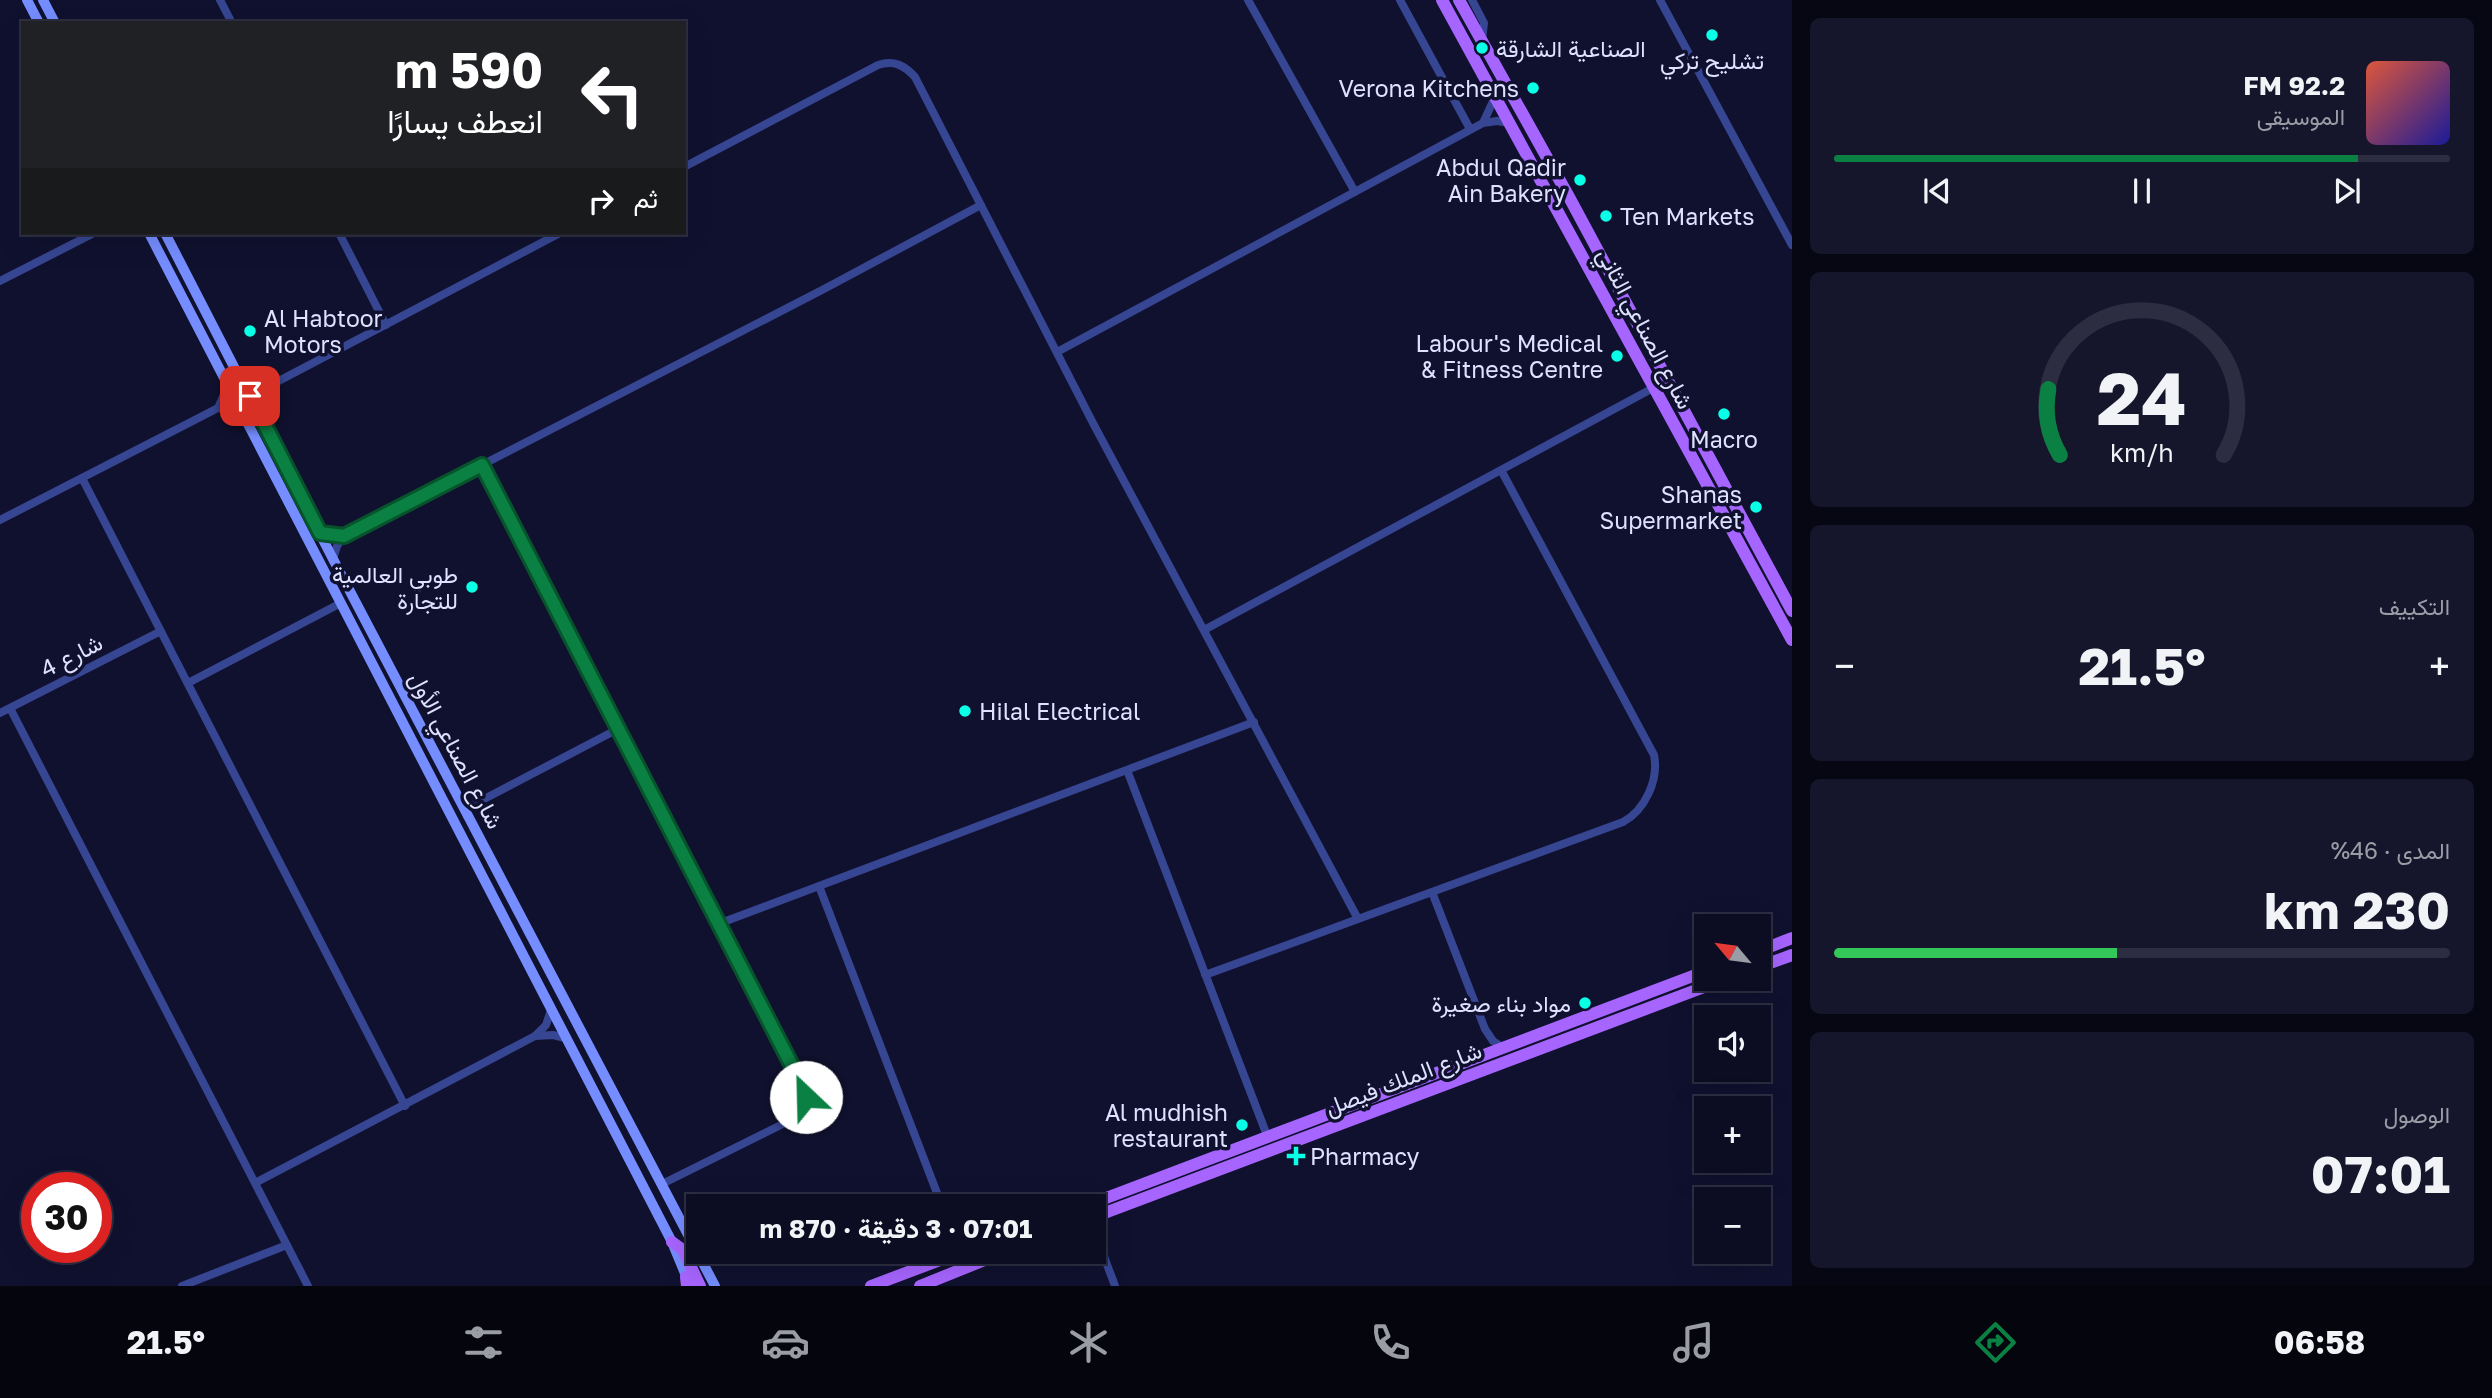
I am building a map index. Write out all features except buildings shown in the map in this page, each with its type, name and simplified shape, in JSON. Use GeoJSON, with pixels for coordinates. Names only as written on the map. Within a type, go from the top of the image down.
{"type":"FeatureCollection","features":[{"type":"Feature","properties":{"kind":"main road"},"geometry":{"type":"LineString","coordinates":[[27,0],[38,21]]}},
{"type":"Feature","properties":{"kind":"main road"},"geometry":{"type":"LineString","coordinates":[[43,0],[54,21]]}},
{"type":"Feature","properties":{"kind":"main road","name":"شارع الصناعي الثاني"},"geometry":{"type":"LineString","coordinates":[[1442,0],[1792,640]]}},
{"type":"Feature","properties":{"kind":"main road","name":"شارع الصناعي الثاني"},"geometry":{"type":"LineString","coordinates":[[1460,0],[1792,611]]}},
{"type":"Feature","properties":{"kind":"main road","name":"شارع الصناعي الأول"},"geometry":{"type":"LineString","coordinates":[[150,235],[672,1242],[688,1283]]}},
{"type":"Feature","properties":{"kind":"main road","name":"شارع الصناعي الأول"},"geometry":{"type":"LineString","coordinates":[[166,235],[715,1286]]}},
{"type":"Feature","properties":{"kind":"main road"},"geometry":{"type":"LineString","coordinates":[[1771,946],[1792,938]]}},
{"type":"Feature","properties":{"kind":"main road"},"geometry":{"type":"LineString","coordinates":[[1771,963],[1792,955]]}},
{"type":"Feature","properties":{"kind":"main road","name":"شارع الملك فيصل"},"geometry":{"type":"LineString","coordinates":[[1106,1198],[1694,976]]}},
{"type":"Feature","properties":{"kind":"main road","name":"شارع الملك فيصل"},"geometry":{"type":"LineString","coordinates":[[1108,1211],[1694,991]]}},
{"type":"Feature","properties":{"kind":"main road"},"geometry":{"type":"LineString","coordinates":[[672,1242],[683,1250],[700,1286]]}},
{"type":"Feature","properties":{"kind":"main road"},"geometry":{"type":"LineString","coordinates":[[871,1286],[924,1264]]}},
{"type":"Feature","properties":{"kind":"main road"},"geometry":{"type":"LineString","coordinates":[[920,1286],[975,1264]]}},
{"type":"Feature","properties":{"kind":"street"},"geometry":{"type":"LineString","coordinates":[[220,0],[231,21]]}},
{"type":"Feature","properties":{"kind":"street"},"geometry":{"type":"LineString","coordinates":[[1248,0],[1354,192]]}},
{"type":"Feature","properties":{"kind":"street"},"geometry":{"type":"LineString","coordinates":[[1400,0],[1470,129]]}},
{"type":"Feature","properties":{"kind":"street"},"geometry":{"type":"LineString","coordinates":[[1472,0],[1484,23],[1482,40]]}},
{"type":"Feature","properties":{"kind":"street"},"geometry":{"type":"LineString","coordinates":[[1660,0],[1792,244]]}},
{"type":"Feature","properties":{"kind":"street"},"geometry":{"type":"LineString","coordinates":[[686,166],[878,65],[890,62],[902,65],[915,77],[1057,352],[1358,919]]}},
{"type":"Feature","properties":{"kind":"street"},"geometry":{"type":"LineString","coordinates":[[1483,122],[1491,109],[1495,94]]}},
{"type":"Feature","properties":{"kind":"street"},"geometry":{"type":"LineString","coordinates":[[1057,352],[1483,122],[1512,124]]}},
{"type":"Feature","properties":{"kind":"street"},"geometry":{"type":"LineString","coordinates":[[333,559],[344,536],[981,205]]}},
{"type":"Feature","properties":{"kind":"street"},"geometry":{"type":"LineString","coordinates":[[0,281],[90,235]]}},
{"type":"Feature","properties":{"kind":"street"},"geometry":{"type":"LineString","coordinates":[[340,235],[386,325]]}},
{"type":"Feature","properties":{"kind":"street"},"geometry":{"type":"LineString","coordinates":[[250,396],[556,235]]}},
{"type":"Feature","properties":{"kind":"street"},"geometry":{"type":"LineString","coordinates":[[218,408],[228,385]]}},
{"type":"Feature","properties":{"kind":"street"},"geometry":{"type":"LineString","coordinates":[[1204,630],[1655,387]]}},
{"type":"Feature","properties":{"kind":"street"},"geometry":{"type":"LineString","coordinates":[[0,520],[218,408],[242,412]]}},
{"type":"Feature","properties":{"kind":"street"},"geometry":{"type":"LineString","coordinates":[[482,465],[804,1089],[805,1105],[795,1118],[662,1184]]}},
{"type":"Feature","properties":{"kind":"street"},"geometry":{"type":"LineString","coordinates":[[1205,975],[1629,818],[1644,804],[1655,771],[1652,750],[1501,470]]}},
{"type":"Feature","properties":{"kind":"street"},"geometry":{"type":"LineString","coordinates":[[82,478],[405,1106]]}},
{"type":"Feature","properties":{"kind":"street"},"geometry":{"type":"LineString","coordinates":[[320,533],[344,536]]}},
{"type":"Feature","properties":{"kind":"street"},"geometry":{"type":"LineString","coordinates":[[188,683],[341,603]]}},
{"type":"Feature","properties":{"kind":"street","name":"شارع 4"},"geometry":{"type":"LineString","coordinates":[[0,713],[160,631]]}},
{"type":"Feature","properties":{"kind":"street"},"geometry":{"type":"LineString","coordinates":[[10,708],[309,1286]]}},
{"type":"Feature","properties":{"kind":"street"},"geometry":{"type":"LineString","coordinates":[[718,924],[1254,722]]}},
{"type":"Feature","properties":{"kind":"street"},"geometry":{"type":"LineString","coordinates":[[465,809],[618,729]]}},
{"type":"Feature","properties":{"kind":"street"},"geometry":{"type":"LineString","coordinates":[[1127,770],[1268,1138]]}},
{"type":"Feature","properties":{"kind":"street"},"geometry":{"type":"LineString","coordinates":[[819,886],[937,1194]]}},
{"type":"Feature","properties":{"kind":"street"},"geometry":{"type":"LineString","coordinates":[[1432,892],[1485,1029],[1493,1041],[1504,1048]]}},
{"type":"Feature","properties":{"kind":"street"},"geometry":{"type":"LineString","coordinates":[[255,1183],[535,1036],[545,1025],[551,1010]]}},
{"type":"Feature","properties":{"kind":"street"},"geometry":{"type":"LineString","coordinates":[[1479,1058],[1485,1029]]}},
{"type":"Feature","properties":{"kind":"street"},"geometry":{"type":"LineString","coordinates":[[535,1036],[553,1035],[565,1038]]}},
{"type":"Feature","properties":{"kind":"street"},"geometry":{"type":"LineString","coordinates":[[1106,1215],[1108,1211]]}},
{"type":"Feature","properties":{"kind":"street"},"geometry":{"type":"LineString","coordinates":[[182,1286],[288,1245]]}},
{"type":"Feature","properties":{"kind":"street"},"geometry":{"type":"LineString","coordinates":[[1106,1262],[1115,1286]]}},
{"type":"Feature","properties":{"kind":"place","name":"تشليح تركي"},"geometry":{"type":"Point","coordinates":[1712,35]}},
{"type":"Feature","properties":{"kind":"place","name":"الصناعية الشارقة"},"geometry":{"type":"Point","coordinates":[1482,48]}},
{"type":"Feature","properties":{"kind":"place","name":"Verona Kitchens"},"geometry":{"type":"Point","coordinates":[1533,88]}},
{"type":"Feature","properties":{"kind":"place","name":"Abdul Qadir Ain Bakery"},"geometry":{"type":"Point","coordinates":[1580,180]}},
{"type":"Feature","properties":{"kind":"place","name":"Ten Markets"},"geometry":{"type":"Point","coordinates":[1606,216]}},
{"type":"Feature","properties":{"kind":"place","name":"Al Habtoor Motors"},"geometry":{"type":"Point","coordinates":[250,331]}},
{"type":"Feature","properties":{"kind":"place","name":"Labour's Medical & Fitness Centre"},"geometry":{"type":"Point","coordinates":[1617,356]}},
{"type":"Feature","properties":{"kind":"place","name":"Macro"},"geometry":{"type":"Point","coordinates":[1724,414]}},
{"type":"Feature","properties":{"kind":"place","name":"Shanas Supermarket"},"geometry":{"type":"Point","coordinates":[1756,507]}},
{"type":"Feature","properties":{"kind":"place","name":"طوبي العالمية للتجارة"},"geometry":{"type":"Point","coordinates":[472,587]}},
{"type":"Feature","properties":{"kind":"place","name":"Hilal Electrical"},"geometry":{"type":"Point","coordinates":[965,711]}},
{"type":"Feature","properties":{"kind":"place","name":"مواد بناء صغيرة"},"geometry":{"type":"Point","coordinates":[1585,1003]}},
{"type":"Feature","properties":{"kind":"place","name":"Al mudhish restaurant"},"geometry":{"type":"Point","coordinates":[1242,1125]}},
{"type":"Feature","properties":{"kind":"place","name":"Pharmacy"},"geometry":{"type":"Point","coordinates":[1296,1156]}},
{"type":"Feature","properties":{"kind":"route"},"geometry":{"type":"LineString","coordinates":[[250,396],[320,533],[344,536],[482,465],[806,1097]]}}]}
